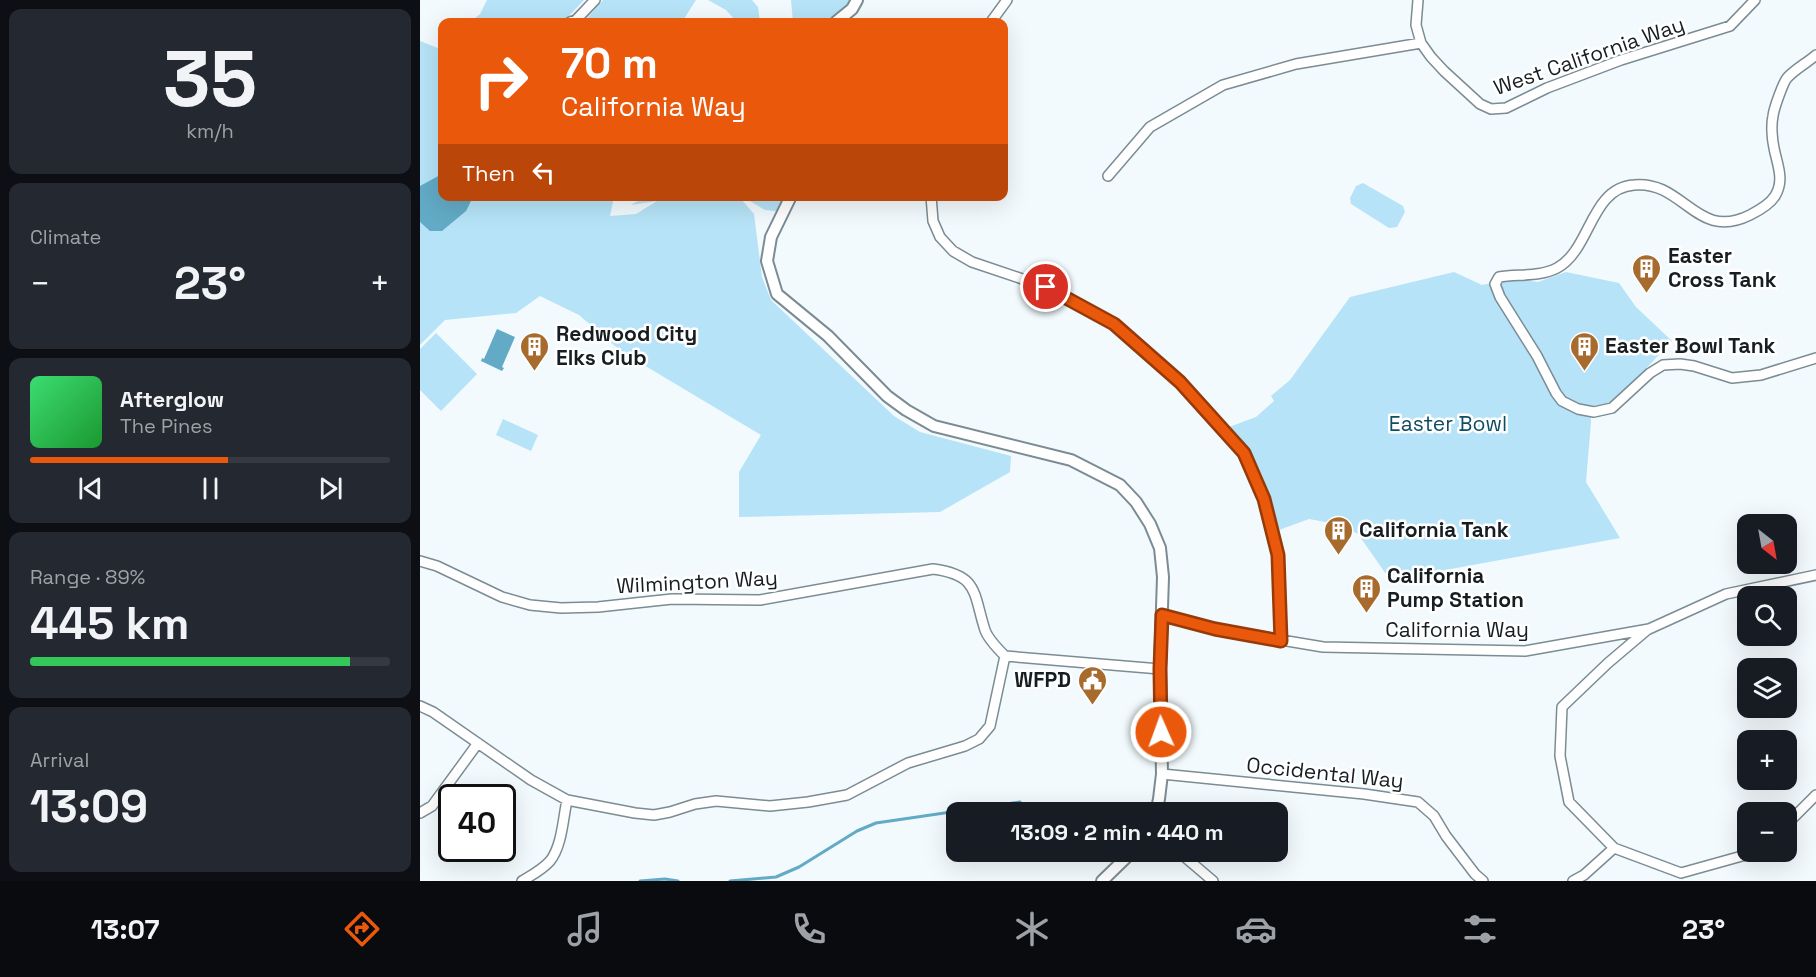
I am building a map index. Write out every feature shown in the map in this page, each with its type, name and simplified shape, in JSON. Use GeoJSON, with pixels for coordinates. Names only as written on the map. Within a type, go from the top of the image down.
{"type":"FeatureCollection","features":[{"type":"Feature","properties":{"kind":"street"},"geometry":{"type":"LineString","coordinates":[[578,18],[595,0]]}},
{"type":"Feature","properties":{"kind":"street"},"geometry":{"type":"LineString","coordinates":[[841,18],[852,9],[857,0]]}},
{"type":"Feature","properties":{"kind":"street"},"geometry":{"type":"LineString","coordinates":[[994,18],[1007,0]]}},
{"type":"Feature","properties":{"kind":"street","name":"West California Way"},"geometry":{"type":"LineString","coordinates":[[1418,0],[1416,25],[1421,43],[1443,71],[1480,104],[1491,109],[1506,108],[1547,88],[1621,60],[1730,27],[1755,0]]}},
{"type":"Feature","properties":{"kind":"street"},"geometry":{"type":"LineString","coordinates":[[1108,176],[1150,127],[1223,85],[1296,64],[1421,43]]}},
{"type":"Feature","properties":{"kind":"street"},"geometry":{"type":"LineString","coordinates":[[1816,56],[1786,79],[1773,116],[1773,145],[1780,171],[1775,196],[1766,205],[1741,219],[1726,223],[1712,221],[1698,215],[1670,192],[1633,184],[1607,197],[1573,254],[1559,267],[1548,272],[1499,277],[1495,284],[1500,297],[1537,356],[1556,393],[1562,401],[1578,410],[1594,411],[1612,408],[1650,373],[1663,365],[1680,364],[1732,378],[1761,375],[1816,358]]}},
{"type":"Feature","properties":{"kind":"street"},"geometry":{"type":"LineString","coordinates":[[789,201],[771,237],[767,261],[777,294],[828,336],[886,396],[934,426],[1071,460],[1120,485],[1136,502],[1150,524],[1161,548],[1163,577],[1160,669],[1162,774],[1159,802]]}},
{"type":"Feature","properties":{"kind":"street"},"geometry":{"type":"LineString","coordinates":[[931,201],[933,221],[940,237],[953,251],[972,262],[1046,287],[1114,324],[1180,382],[1244,453],[1264,499],[1278,555],[1281,641]]}},
{"type":"Feature","properties":{"kind":"street","name":"Wilmington Way"},"geometry":{"type":"LineString","coordinates":[[420,561],[437,566],[502,597],[530,605],[561,608],[598,607],[672,599],[760,600],[933,569],[948,571],[963,577],[975,591],[986,633],[1005,656]]}},
{"type":"Feature","properties":{"kind":"street","name":"California Way"},"geometry":{"type":"LineString","coordinates":[[1162,615],[1215,629],[1323,647],[1525,651],[1649,628],[1726,594],[1816,576]]}},
{"type":"Feature","properties":{"kind":"street"},"geometry":{"type":"LineString","coordinates":[[1649,628],[1562,707],[1560,756],[1569,802],[1614,848],[1678,877],[1737,858]]}},
{"type":"Feature","properties":{"kind":"street"},"geometry":{"type":"LineString","coordinates":[[420,706],[478,742],[531,780],[567,800],[654,815],[716,801],[770,806],[847,795],[908,763],[965,746],[979,739],[990,726],[1005,656],[1160,669]]}},
{"type":"Feature","properties":{"kind":"street"},"geometry":{"type":"LineString","coordinates":[[420,813],[432,807],[478,742]]}},
{"type":"Feature","properties":{"kind":"street","name":"Occidental Way"},"geometry":{"type":"LineString","coordinates":[[1162,774],[1364,794],[1418,802],[1434,816],[1446,836],[1483,881]]}},
{"type":"Feature","properties":{"kind":"street"},"geometry":{"type":"LineString","coordinates":[[1797,814],[1816,795]]}},
{"type":"Feature","properties":{"kind":"street"},"geometry":{"type":"LineString","coordinates":[[522,881],[551,860],[557,848],[567,800]]}},
{"type":"Feature","properties":{"kind":"street"},"geometry":{"type":"LineString","coordinates":[[1573,881],[1584,875],[1614,848]]}},
{"type":"Feature","properties":{"kind":"street"},"geometry":{"type":"LineString","coordinates":[[1102,881],[1122,862]]}},
{"type":"Feature","properties":{"kind":"street"},"geometry":{"type":"LineString","coordinates":[[1191,862],[1213,881]]}},
{"type":"Feature","properties":{"kind":"green space"},"geometry":{"type":"Polygon","coordinates":[[[487,0],[584,0],[567,18],[475,18],[480,14],[487,0]]]}},
{"type":"Feature","properties":{"kind":"green space"},"geometry":{"type":"Polygon","coordinates":[[[603,0],[696,0],[685,18],[587,18],[603,0]]]}},
{"type":"Feature","properties":{"kind":"green space"},"geometry":{"type":"Polygon","coordinates":[[[708,0],[752,0],[758,7],[759,18],[733,18],[726,10],[708,0]]]}},
{"type":"Feature","properties":{"kind":"green space"},"geometry":{"type":"Polygon","coordinates":[[[791,0],[851,0],[833,18],[793,18],[791,0]]]}},
{"type":"Feature","properties":{"kind":"green space"},"geometry":{"type":"Polygon","coordinates":[[[420,41],[438,48],[438,201],[613,201],[610,216],[636,214],[657,201],[743,201],[754,214],[762,277],[771,300],[894,416],[920,432],[1011,456],[1010,472],[940,512],[739,517],[739,472],[761,435],[622,352],[579,315],[540,296],[516,313],[445,320],[420,345],[420,41]]]}},
{"type":"Feature","properties":{"kind":"green space"},"geometry":{"type":"Polygon","coordinates":[[[1363,183],[1403,206],[1405,212],[1397,227],[1389,228],[1351,204],[1350,198],[1356,186],[1363,183]]]}},
{"type":"Feature","properties":{"kind":"green space"},"geometry":{"type":"Polygon","coordinates":[[[638,201],[657,201],[631,205],[638,201]]]}},
{"type":"Feature","properties":{"kind":"green space"},"geometry":{"type":"Polygon","coordinates":[[[750,201],[784,201],[783,212],[765,210],[750,201]]]}},
{"type":"Feature","properties":{"kind":"green space","name":"Easter Bowl"},"geometry":{"type":"Polygon","coordinates":[[[1454,272],[1482,285],[1514,278],[1538,282],[1566,272],[1619,283],[1636,307],[1672,341],[1620,396],[1605,405],[1590,406],[1591,422],[1586,482],[1620,538],[1429,573],[1386,574],[1358,534],[1342,525],[1309,519],[1279,530],[1262,475],[1249,451],[1229,427],[1256,417],[1274,401],[1271,396],[1290,380],[1350,297],[1454,272]]]}},
{"type":"Feature","properties":{"kind":"green space"},"geometry":{"type":"Polygon","coordinates":[[[436,333],[477,374],[441,411],[420,390],[420,349],[436,333]]]}},
{"type":"Feature","properties":{"kind":"green space"},"geometry":{"type":"Polygon","coordinates":[[[503,419],[538,435],[531,451],[496,435],[503,419]]]}},
{"type":"Feature","properties":{"kind":"shaded area"},"geometry":{"type":"Polygon","coordinates":[[[438,176],[438,201],[471,201],[466,211],[442,231],[430,231],[420,222],[420,186],[438,176]]]}},
{"type":"Feature","properties":{"kind":"shaded area"},"geometry":{"type":"Polygon","coordinates":[[[497,329],[515,337],[502,371],[481,361],[497,329]]]}},
{"type":"Feature","properties":{"kind":"waterway"},"geometry":{"type":"LineString","coordinates":[[730,881],[776,877],[799,867],[857,831],[876,823],[946,813]]}},
{"type":"Feature","properties":{"kind":"waterway"},"geometry":{"type":"LineString","coordinates":[[640,881],[665,879],[678,881]]}},
{"type":"Feature","properties":{"kind":"place","name":"Easter Cross Tank"},"geometry":{"type":"Point","coordinates":[1647,294]}},
{"type":"Feature","properties":{"kind":"place","name":"Redwood City Elks Club"},"geometry":{"type":"Point","coordinates":[535,372]}},
{"type":"Feature","properties":{"kind":"place","name":"Easter Bowl Tank"},"geometry":{"type":"Point","coordinates":[1584,372]}},
{"type":"Feature","properties":{"kind":"place","name":"California Tank"},"geometry":{"type":"Point","coordinates":[1338,556]}},
{"type":"Feature","properties":{"kind":"place","name":"California Pump Station"},"geometry":{"type":"Point","coordinates":[1366,614]}},
{"type":"Feature","properties":{"kind":"place","name":"WFPD"},"geometry":{"type":"Point","coordinates":[1092,706]}},
{"type":"Feature","properties":{"kind":"route"},"geometry":{"type":"LineString","coordinates":[[1046,287],[1114,324],[1180,382],[1244,453],[1264,499],[1278,555],[1281,641],[1215,629],[1162,615],[1161,732]]}}]}
